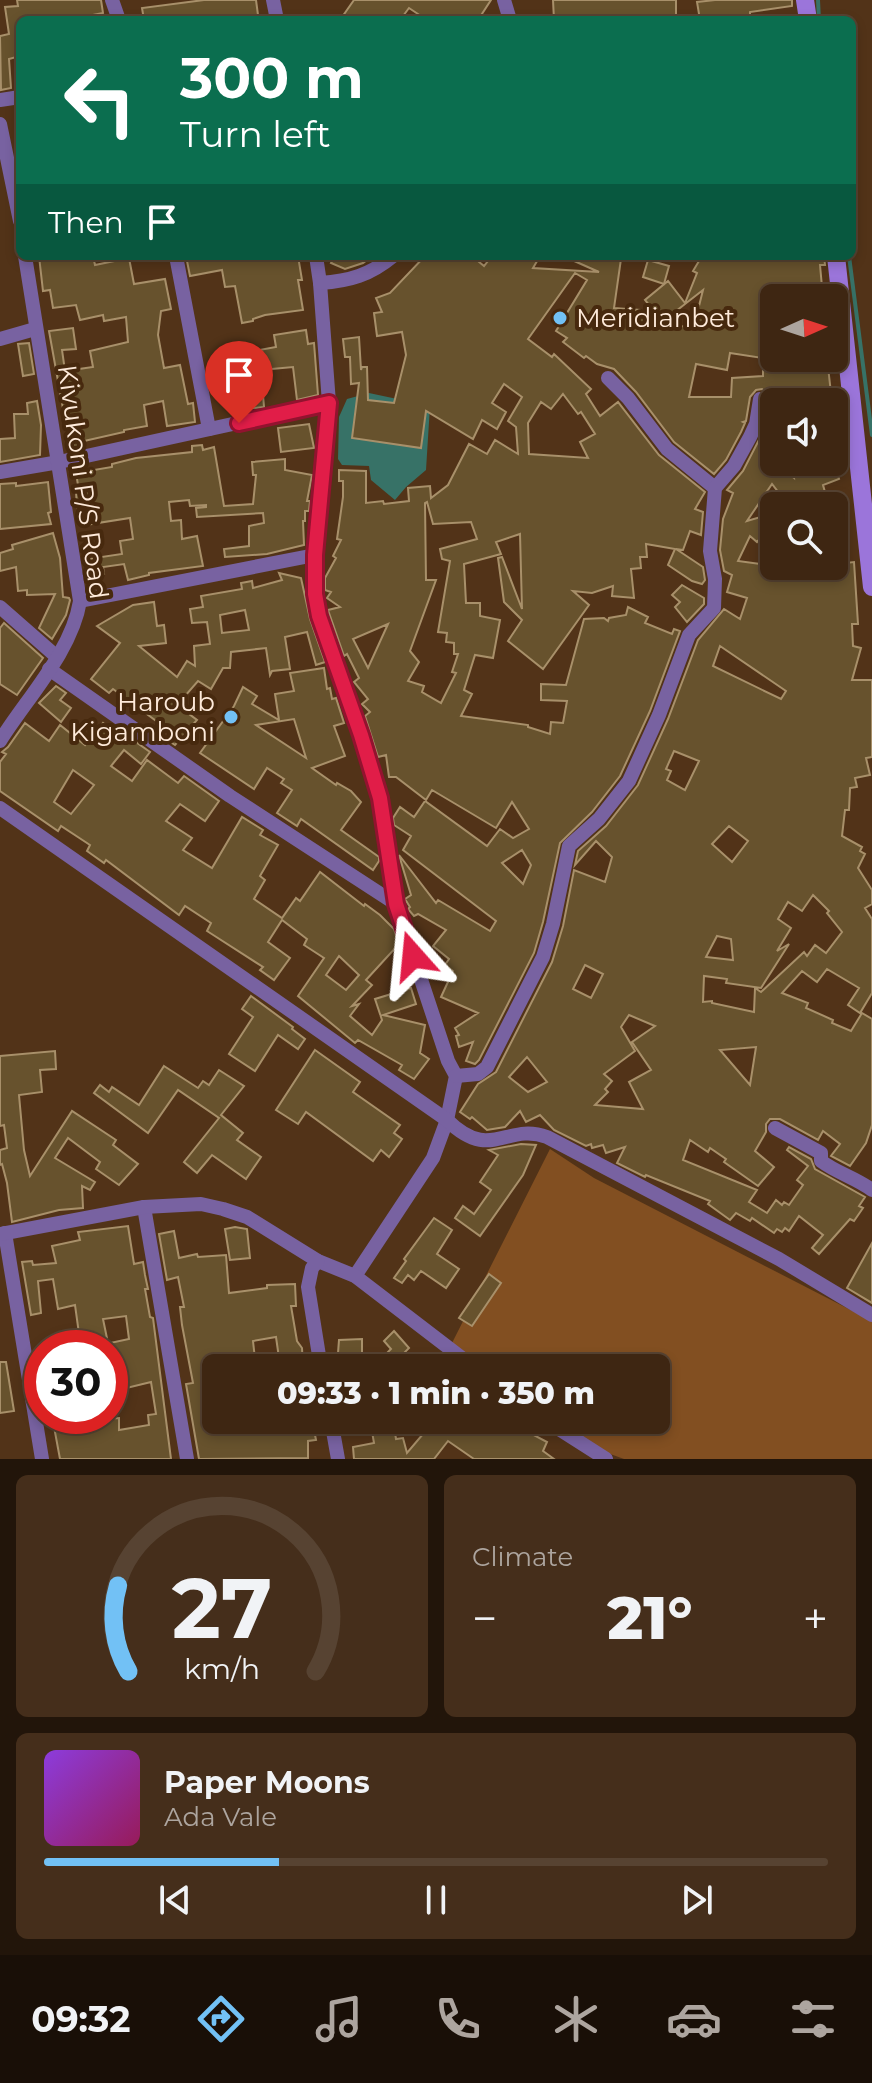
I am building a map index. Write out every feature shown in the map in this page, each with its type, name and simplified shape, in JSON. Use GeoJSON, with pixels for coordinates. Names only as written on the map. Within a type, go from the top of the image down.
{"type":"FeatureCollection","features":[{"type":"Feature","properties":{"kind":"main road"},"geometry":{"type":"LineString","coordinates":[[836,260],[872,587]]}},
{"type":"Feature","properties":{"kind":"street"},"geometry":{"type":"LineString","coordinates":[[0,124],[16,202]]}},
{"type":"Feature","properties":{"kind":"street","name":"Kivukoni P/S Road"},"geometry":{"type":"LineString","coordinates":[[0,741],[53,663],[77,619],[80,601],[26,260]]}},
{"type":"Feature","properties":{"kind":"street"},"geometry":{"type":"LineString","coordinates":[[177,260],[209,429]]}},
{"type":"Feature","properties":{"kind":"street"},"geometry":{"type":"LineString","coordinates":[[317,260],[329,403],[315,555],[315,594],[319,616],[380,798],[396,904],[448,1061],[456,1076],[447,1120],[433,1158],[355,1276]]}},
{"type":"Feature","properties":{"kind":"street"},"geometry":{"type":"LineString","coordinates":[[320,283],[359,277],[374,271],[388,260]]}},
{"type":"Feature","properties":{"kind":"street"},"geometry":{"type":"LineString","coordinates":[[0,339],[35,329]]}},
{"type":"Feature","properties":{"kind":"street"},"geometry":{"type":"LineString","coordinates":[[608,378],[628,398],[667,449],[715,488]]}},
{"type":"Feature","properties":{"kind":"street"},"geometry":{"type":"LineString","coordinates":[[456,1076],[478,1074],[487,1067],[543,957],[569,846],[599,819],[629,781],[659,715],[689,635],[714,608],[715,579],[710,551],[715,488],[734,466],[750,437],[759,414],[760,399]]}},
{"type":"Feature","properties":{"kind":"street"},"geometry":{"type":"LineString","coordinates":[[0,472],[329,403]]}},
{"type":"Feature","properties":{"kind":"street"},"geometry":{"type":"LineString","coordinates":[[80,601],[315,555]]}},
{"type":"Feature","properties":{"kind":"street"},"geometry":{"type":"LineString","coordinates":[[0,607],[53,663],[230,796],[396,904]]}},
{"type":"Feature","properties":{"kind":"street"},"geometry":{"type":"LineString","coordinates":[[0,808],[460,1132],[482,1141],[499,1141],[534,1132],[547,1137],[779,1259],[872,1315]]}},
{"type":"Feature","properties":{"kind":"street"},"geometry":{"type":"LineString","coordinates":[[775,1128],[821,1153],[821,1161],[833,1170],[860,1181],[872,1190]]}},
{"type":"Feature","properties":{"kind":"street"},"geometry":{"type":"LineString","coordinates":[[42,1459],[2,1234],[144,1207],[201,1204],[223,1209],[247,1217],[318,1261],[355,1276],[457,1354]]}},
{"type":"Feature","properties":{"kind":"street"},"geometry":{"type":"LineString","coordinates":[[144,1207],[187,1459]]}},
{"type":"Feature","properties":{"kind":"street"},"geometry":{"type":"LineString","coordinates":[[318,1261],[309,1277],[308,1287],[319,1354]]}},
{"type":"Feature","properties":{"kind":"street"},"geometry":{"type":"LineString","coordinates":[[334,1434],[338,1459]]}},
{"type":"Feature","properties":{"kind":"street"},"geometry":{"type":"LineString","coordinates":[[567,1434],[606,1459]]}},
{"type":"Feature","properties":{"kind":"shaded area"},"geometry":{"type":"Polygon","coordinates":[[[550,1149],[594,1178],[872,1321],[872,1459],[624,1459],[602,1451],[578,1434],[670,1434],[670,1354],[464,1354],[451,1345],[550,1149]]]}},
{"type":"Feature","properties":{"kind":"water"},"geometry":{"type":"Polygon","coordinates":[[[369,393],[430,406],[426,470],[395,500],[371,480],[369,466],[342,465],[338,459],[339,417],[347,399],[369,393]]]}},
{"type":"Feature","properties":{"kind":"building"},"geometry":{"type":"Polygon","coordinates":[[[17,0],[101,0],[103,13],[88,16],[16,16],[16,57],[9,59],[11,88],[1,90],[0,36],[9,34],[5,7],[18,6],[17,0]]]}},
{"type":"Feature","properties":{"kind":"building"},"geometry":{"type":"Polygon","coordinates":[[[204,0],[256,0],[258,15],[143,16],[142,8],[204,0]]]}},
{"type":"Feature","properties":{"kind":"building"},"geometry":{"type":"Polygon","coordinates":[[[354,0],[491,0],[481,16],[421,16],[409,8],[403,16],[343,16],[354,0]]]}},
{"type":"Feature","properties":{"kind":"building"},"geometry":{"type":"Polygon","coordinates":[[[553,0],[676,0],[676,16],[554,16],[553,0]]]}},
{"type":"Feature","properties":{"kind":"building"},"geometry":{"type":"Polygon","coordinates":[[[792,0],[792,6],[750,12],[750,15],[699,16],[697,2],[792,0]]]}},
{"type":"Feature","properties":{"kind":"building"},"geometry":{"type":"Polygon","coordinates":[[[39,260],[94,260],[95,265],[129,260],[134,284],[165,279],[171,309],[161,311],[158,335],[164,368],[180,365],[188,404],[193,403],[195,422],[167,426],[163,401],[144,405],[147,426],[84,441],[85,446],[74,448],[73,441],[69,442],[49,331],[73,328],[76,349],[62,350],[65,371],[93,367],[90,351],[128,342],[126,317],[104,321],[103,315],[80,320],[76,305],[53,308],[50,290],[43,291],[39,260]]]}},
{"type":"Feature","properties":{"kind":"building"},"geometry":{"type":"Polygon","coordinates":[[[187,260],[299,260],[303,310],[265,315],[242,323],[235,286],[225,287],[222,270],[190,276],[187,260]]]}},
{"type":"Feature","properties":{"kind":"building"},"geometry":{"type":"Polygon","coordinates":[[[333,260],[367,260],[345,269],[331,263],[333,260]]]}},
{"type":"Feature","properties":{"kind":"building"},"geometry":{"type":"Polygon","coordinates":[[[421,260],[477,260],[484,266],[489,260],[538,260],[533,268],[599,272],[572,260],[621,260],[614,308],[654,311],[645,300],[668,281],[685,303],[697,273],[693,271],[700,260],[824,260],[825,265],[820,265],[822,284],[760,284],[760,358],[730,353],[727,370],[696,364],[689,397],[731,397],[732,378],[763,376],[763,372],[829,372],[830,388],[756,390],[750,397],[741,432],[726,460],[714,474],[674,442],[614,369],[597,364],[586,356],[584,358],[563,342],[567,338],[556,331],[587,280],[575,273],[528,339],[552,357],[554,354],[591,389],[586,394],[600,416],[618,402],[659,455],[705,492],[695,509],[703,512],[701,535],[690,531],[683,550],[676,549],[703,567],[705,580],[702,584],[692,581],[668,565],[675,549],[646,544],[647,557],[640,557],[641,568],[631,569],[634,598],[612,596],[613,586],[592,593],[573,591],[589,605],[543,669],[508,641],[522,620],[504,602],[498,558],[502,557],[522,609],[520,534],[496,542],[501,554],[464,564],[466,603],[480,603],[480,616],[500,620],[493,658],[475,655],[464,690],[472,694],[461,716],[528,725],[550,734],[551,722],[563,723],[567,701],[541,700],[541,684],[566,685],[584,619],[604,618],[608,621],[609,618],[626,615],[628,607],[648,617],[645,623],[672,634],[674,629],[680,631],[650,711],[620,776],[592,812],[560,843],[534,953],[475,1064],[466,1061],[473,1042],[459,1047],[456,1036],[459,1035],[455,1028],[478,1013],[441,997],[453,971],[445,965],[449,959],[433,946],[446,930],[418,914],[414,916],[408,909],[410,907],[405,899],[411,895],[399,855],[436,903],[438,900],[490,931],[496,921],[403,850],[411,836],[394,825],[393,818],[400,807],[414,817],[425,801],[487,846],[500,829],[513,838],[529,829],[512,802],[496,828],[432,790],[426,800],[396,777],[389,777],[386,755],[378,757],[365,716],[370,712],[362,704],[368,699],[354,682],[359,678],[347,654],[344,656],[328,610],[340,607],[327,598],[331,592],[325,590],[325,578],[341,540],[337,539],[343,497],[339,470],[366,471],[366,503],[409,501],[408,488],[430,486],[431,498],[448,485],[469,444],[487,454],[495,440],[518,454],[516,427],[508,421],[522,397],[504,384],[492,403],[506,412],[497,429],[482,420],[473,439],[426,411],[421,448],[352,438],[359,383],[351,384],[350,357],[345,357],[343,339],[359,337],[361,370],[367,367],[368,400],[394,403],[406,355],[402,332],[377,336],[374,313],[382,312],[376,298],[390,293],[421,260]],[[703,290],[656,327],[694,326],[703,290]],[[563,394],[551,409],[541,402],[528,423],[529,454],[588,458],[580,442],[595,434],[581,412],[578,414],[563,394]],[[427,502],[426,580],[436,580],[410,651],[419,662],[408,681],[424,686],[422,692],[441,703],[456,673],[452,672],[458,654],[454,654],[454,643],[446,642],[447,633],[438,632],[450,561],[442,559],[440,549],[477,539],[471,522],[433,524],[427,502]],[[388,624],[353,639],[368,668],[388,624]],[[522,850],[502,863],[523,884],[531,865],[522,850]]]}},
{"type":"Feature","properties":{"kind":"building"},"geometry":{"type":"Polygon","coordinates":[[[648,260],[669,266],[664,284],[643,277],[648,260]]]}},
{"type":"Feature","properties":{"kind":"building"},"geometry":{"type":"Polygon","coordinates":[[[306,330],[308,344],[314,343],[318,395],[297,400],[293,367],[261,370],[264,407],[243,409],[232,355],[276,347],[274,335],[306,330]]]}},
{"type":"Feature","properties":{"kind":"building"},"geometry":{"type":"Polygon","coordinates":[[[29,343],[34,374],[23,376],[18,344],[29,343]]]}},
{"type":"Feature","properties":{"kind":"building"},"geometry":{"type":"Polygon","coordinates":[[[37,401],[41,425],[40,455],[0,462],[0,439],[15,438],[14,414],[28,414],[27,403],[37,401]]]}},
{"type":"Feature","properties":{"kind":"building"},"geometry":{"type":"Polygon","coordinates":[[[309,424],[314,448],[281,452],[278,428],[309,424]]]}},
{"type":"Feature","properties":{"kind":"building"},"geometry":{"type":"Polygon","coordinates":[[[760,438],[760,476],[838,476],[839,479],[823,485],[825,492],[778,492],[772,484],[767,492],[760,492],[760,502],[747,521],[760,517],[760,539],[757,542],[750,536],[738,561],[760,564],[760,580],[848,580],[848,563],[854,562],[858,624],[852,624],[853,646],[861,648],[852,680],[872,680],[872,757],[866,758],[870,775],[855,778],[857,787],[850,788],[849,810],[845,810],[842,836],[862,847],[860,851],[865,854],[858,868],[872,890],[872,904],[865,908],[872,919],[872,993],[860,1013],[848,1005],[859,988],[827,969],[817,982],[802,971],[782,993],[808,1003],[806,1008],[851,1031],[862,1013],[872,1019],[872,1125],[866,1143],[850,1166],[831,1156],[840,1144],[823,1131],[818,1140],[780,1119],[770,1119],[755,1151],[774,1167],[758,1186],[710,1148],[708,1152],[690,1140],[683,1160],[757,1190],[749,1202],[767,1213],[776,1200],[782,1205],[784,1202],[789,1205],[803,1185],[797,1180],[808,1166],[787,1150],[789,1147],[811,1159],[815,1169],[865,1197],[859,1206],[863,1208],[854,1221],[850,1219],[819,1254],[812,1248],[823,1235],[799,1216],[789,1231],[777,1229],[774,1233],[752,1218],[750,1221],[736,1213],[730,1220],[708,1204],[710,1201],[617,1163],[625,1147],[606,1153],[603,1145],[586,1146],[554,1130],[540,1115],[526,1122],[520,1111],[505,1127],[487,1130],[472,1117],[470,1119],[460,1112],[478,1084],[496,1072],[552,962],[574,870],[605,882],[612,857],[596,841],[575,865],[578,851],[606,826],[638,785],[668,719],[698,640],[724,609],[740,619],[747,598],[727,592],[732,575],[724,571],[720,550],[723,519],[733,493],[727,490],[743,471],[760,438]],[[720,646],[713,666],[781,699],[786,691],[720,646]],[[674,751],[666,769],[671,771],[667,780],[685,790],[699,761],[674,751]],[[729,826],[712,844],[732,862],[748,841],[729,826]],[[813,895],[802,911],[788,902],[778,919],[791,928],[777,951],[789,944],[761,988],[704,976],[703,1002],[712,1001],[754,1012],[755,988],[761,992],[804,952],[807,956],[815,945],[826,953],[842,932],[827,913],[829,911],[813,895]],[[717,936],[706,957],[733,960],[731,939],[717,936]],[[585,965],[573,989],[591,998],[603,974],[585,965]],[[629,1015],[621,1027],[635,1051],[604,1074],[612,1081],[605,1089],[608,1092],[595,1105],[643,1109],[629,1082],[651,1070],[632,1042],[655,1026],[629,1015]],[[756,1047],[720,1050],[750,1085],[756,1047]],[[527,1057],[509,1077],[528,1092],[547,1082],[527,1057]]]}},
{"type":"Feature","properties":{"kind":"building"},"geometry":{"type":"Polygon","coordinates":[[[202,445],[203,450],[214,447],[224,506],[253,504],[256,475],[253,475],[252,462],[285,459],[285,470],[312,475],[307,501],[310,501],[309,511],[305,511],[303,521],[304,545],[267,554],[225,557],[224,549],[249,546],[249,526],[264,523],[263,513],[197,517],[196,508],[206,505],[190,506],[189,500],[169,502],[171,521],[181,520],[182,539],[197,536],[203,566],[149,573],[128,580],[124,564],[103,567],[104,574],[90,576],[88,559],[122,554],[120,541],[133,539],[130,518],[85,525],[82,506],[77,507],[76,491],[79,491],[76,473],[112,467],[112,464],[136,458],[192,452],[192,446],[202,445]]]}},
{"type":"Feature","properties":{"kind":"building"},"geometry":{"type":"Polygon","coordinates":[[[48,482],[51,524],[0,529],[0,484],[16,483],[16,486],[48,482]]]}},
{"type":"Feature","properties":{"kind":"building"},"geometry":{"type":"Polygon","coordinates":[[[53,533],[60,558],[63,597],[70,600],[66,615],[52,639],[39,628],[55,594],[27,595],[27,590],[18,591],[16,567],[0,571],[0,553],[13,549],[12,545],[53,533]]]}},
{"type":"Feature","properties":{"kind":"building"},"geometry":{"type":"Polygon","coordinates":[[[279,573],[301,578],[310,619],[325,662],[316,665],[307,632],[285,637],[290,669],[272,671],[270,675],[266,648],[231,652],[230,668],[223,668],[211,689],[198,681],[177,705],[197,720],[175,745],[166,739],[171,732],[113,689],[109,693],[91,679],[120,643],[97,626],[133,605],[154,602],[157,626],[164,625],[166,643],[139,646],[177,677],[187,661],[195,666],[194,646],[210,644],[207,622],[192,623],[190,609],[203,607],[201,596],[242,589],[241,583],[252,581],[253,588],[282,580],[279,573]],[[245,610],[220,615],[222,633],[249,630],[245,610]]]}},
{"type":"Feature","properties":{"kind":"building"},"geometry":{"type":"Polygon","coordinates":[[[682,585],[704,598],[704,604],[687,622],[675,607],[680,602],[672,595],[682,585]]]}},
{"type":"Feature","properties":{"kind":"building"},"geometry":{"type":"Polygon","coordinates":[[[4,623],[43,658],[17,695],[0,684],[0,628],[4,623]]]}},
{"type":"Feature","properties":{"kind":"building"},"geometry":{"type":"Polygon","coordinates":[[[324,668],[327,689],[330,688],[332,699],[336,698],[344,723],[334,726],[345,756],[312,768],[336,785],[351,791],[361,802],[341,830],[379,857],[373,870],[301,819],[297,826],[277,813],[292,790],[281,783],[284,779],[267,768],[254,789],[200,753],[234,706],[243,687],[257,696],[252,704],[279,720],[275,694],[294,691],[290,673],[324,668]],[[294,719],[256,725],[306,758],[294,719]]]}},
{"type":"Feature","properties":{"kind":"building"},"geometry":{"type":"Polygon","coordinates":[[[56,686],[66,693],[60,700],[71,708],[61,722],[39,703],[56,686]]]}},
{"type":"Feature","properties":{"kind":"building"},"geometry":{"type":"Polygon","coordinates":[[[25,723],[49,741],[60,725],[85,745],[103,723],[120,737],[123,733],[150,752],[141,764],[124,750],[111,766],[132,781],[147,760],[178,783],[184,776],[219,801],[205,821],[180,804],[166,821],[192,838],[183,850],[212,868],[242,817],[263,830],[260,835],[278,845],[260,876],[265,880],[254,899],[282,918],[296,898],[300,901],[320,872],[380,915],[394,929],[399,944],[366,980],[372,985],[352,1006],[359,1004],[350,1016],[372,1035],[382,1020],[375,999],[411,988],[416,1004],[383,1015],[425,1025],[420,1053],[429,1059],[414,1079],[399,1070],[402,1065],[358,1040],[355,1043],[298,996],[324,958],[304,945],[307,939],[282,920],[268,942],[290,958],[274,980],[260,970],[263,967],[207,931],[211,923],[185,906],[179,915],[106,860],[104,863],[87,851],[90,845],[61,826],[58,831],[0,791],[0,762],[6,754],[2,752],[25,723]],[[73,770],[54,802],[71,814],[94,785],[73,770]],[[339,956],[326,975],[346,990],[359,975],[339,956]]]}},
{"type":"Feature","properties":{"kind":"building"},"geometry":{"type":"Polygon","coordinates":[[[251,996],[305,1039],[298,1049],[278,1035],[255,1071],[229,1054],[253,1017],[242,1009],[251,996]]]}},
{"type":"Feature","properties":{"kind":"building"},"geometry":{"type":"Polygon","coordinates":[[[315,1050],[360,1082],[353,1092],[400,1125],[394,1133],[402,1139],[389,1157],[381,1150],[373,1161],[306,1112],[298,1124],[276,1110],[315,1050]]]}},
{"type":"Feature","properties":{"kind":"building"},"geometry":{"type":"Polygon","coordinates":[[[55,1051],[56,1069],[40,1070],[42,1092],[19,1095],[24,1150],[30,1176],[72,1111],[116,1140],[113,1145],[138,1164],[119,1185],[96,1169],[100,1162],[68,1138],[55,1158],[95,1182],[90,1190],[82,1186],[83,1208],[59,1210],[12,1222],[7,1183],[0,1165],[0,1150],[7,1148],[4,1125],[0,1126],[0,1056],[55,1051]]]}},
{"type":"Feature","properties":{"kind":"building"},"geometry":{"type":"Polygon","coordinates":[[[164,1066],[198,1088],[203,1081],[209,1085],[219,1070],[244,1086],[221,1115],[243,1133],[237,1140],[261,1157],[246,1179],[212,1155],[197,1173],[184,1162],[219,1118],[178,1090],[148,1133],[94,1093],[100,1085],[109,1092],[112,1087],[139,1105],[164,1066]]]}},
{"type":"Feature","properties":{"kind":"building"},"geometry":{"type":"Polygon","coordinates":[[[521,1144],[536,1145],[523,1175],[480,1236],[455,1218],[463,1206],[474,1214],[491,1190],[480,1182],[498,1155],[489,1150],[521,1144]]]}},
{"type":"Feature","properties":{"kind":"building"},"geometry":{"type":"Polygon","coordinates":[[[434,1218],[452,1230],[437,1254],[459,1269],[446,1288],[421,1271],[414,1280],[408,1275],[402,1283],[394,1278],[434,1218]]]}},
{"type":"Feature","properties":{"kind":"building"},"geometry":{"type":"Polygon","coordinates":[[[128,1226],[134,1264],[143,1262],[171,1459],[60,1459],[55,1434],[128,1434],[128,1428],[149,1425],[148,1415],[156,1414],[151,1382],[128,1388],[126,1316],[103,1319],[105,1330],[78,1330],[75,1305],[58,1309],[53,1279],[38,1281],[41,1313],[31,1315],[22,1262],[32,1261],[33,1265],[56,1263],[52,1246],[80,1240],[78,1232],[128,1226]]]}},
{"type":"Feature","properties":{"kind":"building"},"geometry":{"type":"Polygon","coordinates":[[[225,1229],[247,1229],[250,1258],[230,1260],[225,1229]]]}},
{"type":"Feature","properties":{"kind":"building"},"geometry":{"type":"Polygon","coordinates":[[[174,1231],[179,1258],[197,1254],[198,1257],[226,1255],[229,1293],[267,1288],[267,1285],[295,1284],[296,1306],[291,1306],[302,1354],[278,1354],[276,1337],[253,1341],[254,1354],[202,1354],[202,1434],[315,1434],[316,1440],[308,1441],[308,1458],[199,1459],[186,1384],[193,1383],[182,1325],[180,1307],[184,1307],[178,1277],[167,1280],[159,1234],[174,1231]]]}},
{"type":"Feature","properties":{"kind":"building"},"geometry":{"type":"Polygon","coordinates":[[[872,1243],[872,1303],[847,1288],[872,1243]]]}},
{"type":"Feature","properties":{"kind":"building"},"geometry":{"type":"Polygon","coordinates":[[[489,1274],[501,1283],[472,1326],[459,1318],[489,1274]]]}},
{"type":"Feature","properties":{"kind":"building"},"geometry":{"type":"Polygon","coordinates":[[[394,1331],[409,1348],[403,1354],[386,1354],[391,1349],[384,1341],[394,1331]]]}},
{"type":"Feature","properties":{"kind":"building"},"geometry":{"type":"Polygon","coordinates":[[[362,1339],[362,1354],[338,1354],[339,1340],[362,1339]]]}},
{"type":"Feature","properties":{"kind":"building"},"geometry":{"type":"Polygon","coordinates":[[[0,1362],[6,1362],[14,1411],[0,1413],[0,1362]]]}},
{"type":"Feature","properties":{"kind":"building"},"geometry":{"type":"Polygon","coordinates":[[[372,1434],[395,1434],[396,1439],[403,1438],[407,1453],[423,1434],[532,1434],[547,1442],[543,1451],[554,1459],[474,1459],[448,1441],[434,1459],[354,1459],[353,1447],[374,1443],[372,1434]]]}},
{"type":"Feature","properties":{"kind":"waterway"},"geometry":{"type":"LineString","coordinates":[[818,0],[819,16]]}},
{"type":"Feature","properties":{"kind":"waterway"},"geometry":{"type":"LineString","coordinates":[[850,260],[872,435]]}},
{"type":"Feature","properties":{"kind":"place","name":"Meridianbet"},"geometry":{"type":"Point","coordinates":[560,318]}},
{"type":"Feature","properties":{"kind":"place","name":"Haroub Kigamboni"},"geometry":{"type":"Point","coordinates":[231,717]}},
{"type":"Feature","properties":{"kind":"route"},"geometry":{"type":"LineString","coordinates":[[239,423],[329,403],[315,555],[315,594],[319,616],[380,798],[396,904],[413,956]]}}]}
